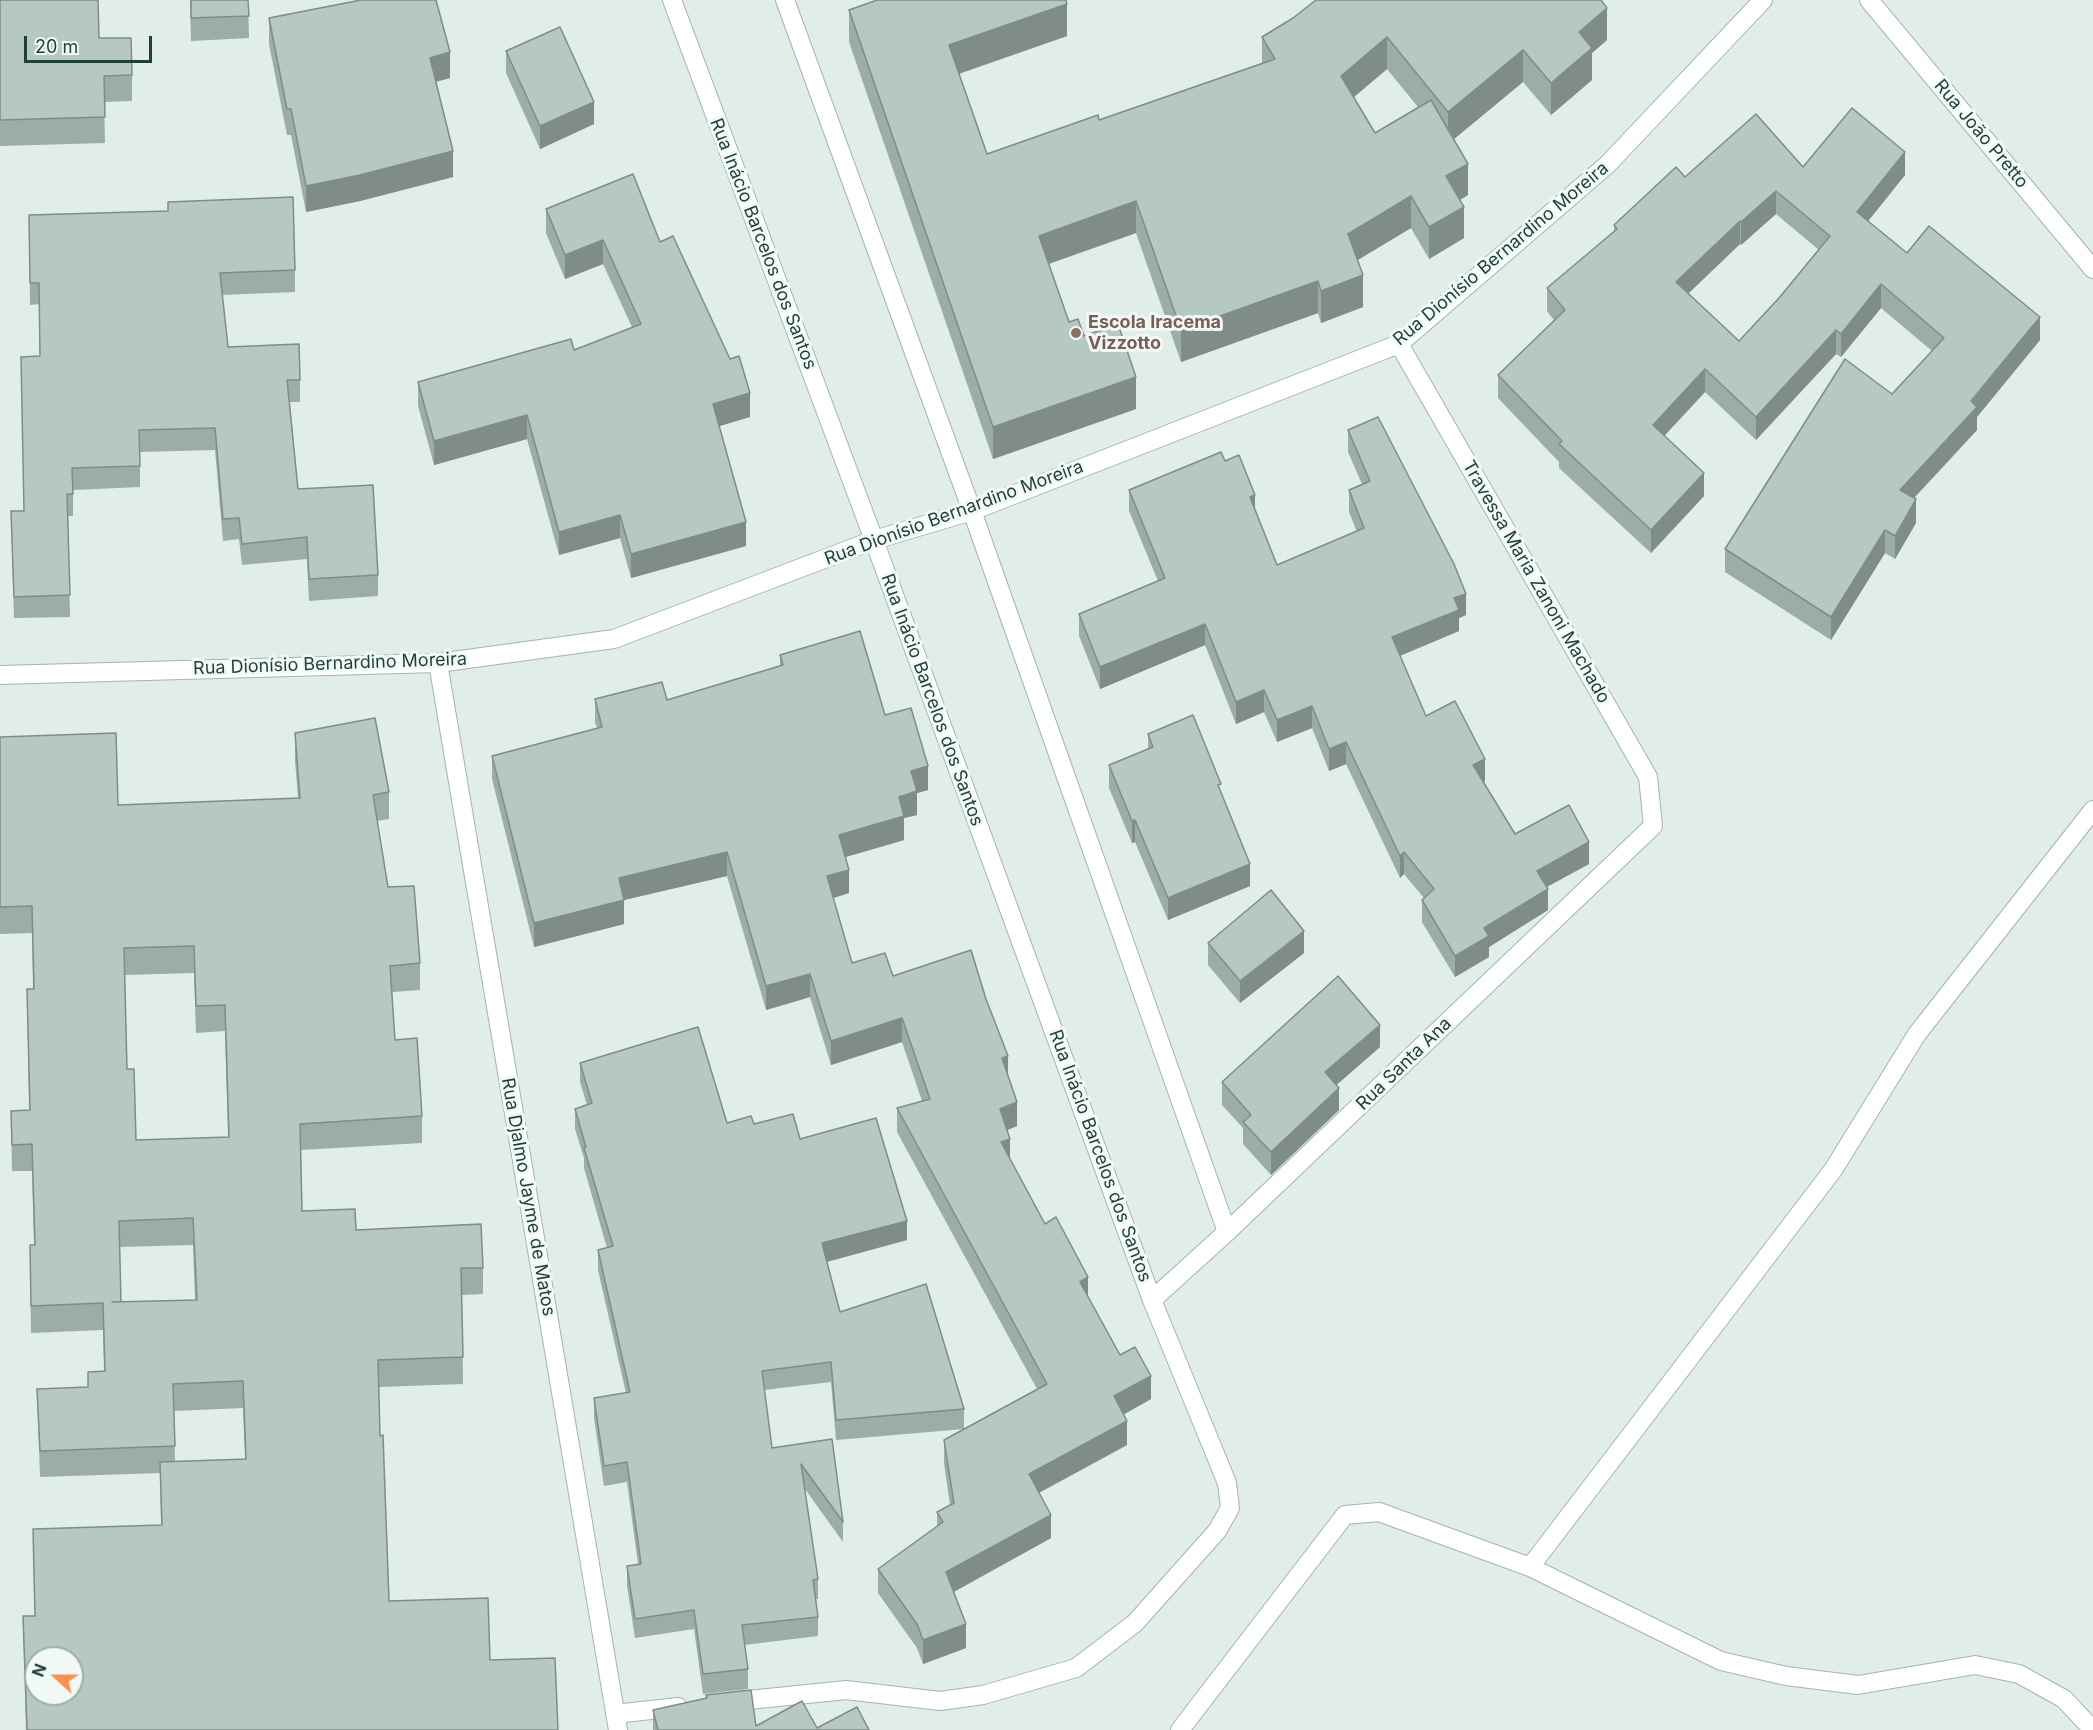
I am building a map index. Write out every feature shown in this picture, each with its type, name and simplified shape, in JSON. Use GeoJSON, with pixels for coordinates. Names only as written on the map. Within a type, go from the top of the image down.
{"type":"FeatureCollection","features":[{"type":"Feature","properties":{"kind":"street","name":"Rua Inácio Barcelos dos Santos"},"geometry":{"type":"LineString","coordinates":[[617,1722],[705,1704],[846,1690],[940,1701],[982,1695],[1076,1668],[1135,1623],[1217,1531],[1230,1508],[1227,1483],[1152,1300],[874,540],[672,0]]}},
{"type":"Feature","properties":{"kind":"street"},"geometry":{"type":"LineString","coordinates":[[785,0],[972,511],[1227,1232]]}},
{"type":"Feature","properties":{"kind":"street","name":"Rua Dionísio Bernardino Moreira"},"geometry":{"type":"LineString","coordinates":[[0,675],[438,663],[614,639],[874,540],[972,511],[1399,344],[1607,165],[1763,0]]}},
{"type":"Feature","properties":{"kind":"street","name":"Rua João Pretto"},"geometry":{"type":"LineString","coordinates":[[1869,0],[2093,269]]}},
{"type":"Feature","properties":{"kind":"street","name":"Travessa Maria Zanoni Machado"},"geometry":{"type":"LineString","coordinates":[[1399,344],[1648,777],[1653,826]]}},
{"type":"Feature","properties":{"kind":"street","name":"Rua Djalmo Jayme de Matos"},"geometry":{"type":"LineString","coordinates":[[438,663],[617,1722]]}},
{"type":"Feature","properties":{"kind":"street"},"geometry":{"type":"LineString","coordinates":[[1530,1567],[1833,1170],[1917,1034],[2093,810]]}},
{"type":"Feature","properties":{"kind":"street","name":"Rua Santa Ana"},"geometry":{"type":"LineString","coordinates":[[1152,1300],[1227,1232],[1653,826]]}},
{"type":"Feature","properties":{"kind":"street"},"geometry":{"type":"LineString","coordinates":[[1180,1730],[1345,1515],[1379,1512],[1530,1567],[1721,1661],[1786,1676],[1858,1685],[1975,1665],[1986,1667],[2019,1674],[2064,1699],[2093,1730]]}},
{"type":"Feature","properties":{"kind":"building"},"geometry":{"type":"Polygon","coordinates":[[[0,0],[98,0],[99,38],[131,38],[132,75],[104,76],[105,117],[0,120],[0,0]]]}},
{"type":"Feature","properties":{"kind":"building"},"geometry":{"type":"Polygon","coordinates":[[[191,0],[248,0],[249,16],[191,18],[191,0]]]}},
{"type":"Feature","properties":{"kind":"building"},"geometry":{"type":"Polygon","coordinates":[[[361,0],[436,0],[450,52],[430,58],[453,151],[360,175],[306,186],[291,109],[287,109],[269,18],[361,0]]]}},
{"type":"Feature","properties":{"kind":"building"},"geometry":{"type":"Polygon","coordinates":[[[877,0],[1066,0],[1067,4],[949,45],[987,154],[1098,115],[1099,120],[1275,59],[1262,37],[1293,18],[1316,0],[1601,0],[1607,8],[1579,32],[1592,48],[1551,83],[1523,50],[1448,112],[1387,37],[1341,76],[1375,133],[1431,100],[1468,164],[1446,176],[1464,207],[1429,227],[1411,196],[1348,234],[1363,275],[1321,291],[1318,281],[1181,330],[1136,201],[1039,236],[1069,322],[1078,319],[1084,336],[1118,324],[1136,377],[993,427],[849,10],[877,0]]]}},
{"type":"Feature","properties":{"kind":"building"},"geometry":{"type":"Polygon","coordinates":[[[560,27],[594,102],[540,126],[506,51],[560,27]]]}},
{"type":"Feature","properties":{"kind":"building"},"geometry":{"type":"Polygon","coordinates":[[[1852,108],[1905,152],[1857,212],[1907,253],[1929,226],[2040,317],[1971,401],[1977,407],[1900,490],[1916,499],[1895,536],[1885,530],[1831,617],[1725,549],[1845,359],[1892,394],[1944,338],[1881,284],[1841,334],[1836,330],[1756,417],[1705,369],[1653,425],[1704,473],[1651,530],[1559,444],[1562,441],[1498,375],[1565,310],[1547,288],[1617,229],[1614,225],[1676,167],[1685,177],[1756,114],[1803,167],[1852,108]],[[1776,191],[1740,221],[1676,282],[1739,341],[1779,298],[1830,236],[1776,191]]]}},
{"type":"Feature","properties":{"kind":"building"},"geometry":{"type":"Polygon","coordinates":[[[633,174],[660,242],[673,236],[730,359],[739,356],[750,393],[713,404],[746,522],[631,554],[620,515],[559,532],[527,415],[434,441],[418,382],[571,339],[574,350],[641,324],[603,240],[565,255],[546,209],[633,174]]]}},
{"type":"Feature","properties":{"kind":"building"},"geometry":{"type":"Polygon","coordinates":[[[293,197],[295,270],[220,273],[228,347],[299,344],[300,380],[287,380],[298,489],[373,485],[378,575],[309,579],[307,537],[242,544],[239,518],[223,519],[215,428],[139,430],[140,466],[72,468],[73,494],[67,494],[70,595],[14,597],[11,511],[24,511],[21,357],[40,356],[39,283],[30,283],[29,215],[168,211],[168,202],[293,197]]]}},
{"type":"Feature","properties":{"kind":"building"},"geometry":{"type":"Polygon","coordinates":[[[1378,417],[1454,564],[1466,594],[1454,598],[1459,610],[1392,637],[1426,716],[1455,701],[1485,759],[1473,765],[1515,834],[1569,805],[1589,842],[1537,871],[1548,889],[1484,928],[1489,936],[1455,956],[1422,900],[1434,889],[1404,852],[1400,856],[1346,742],[1329,749],[1312,706],[1277,720],[1264,690],[1236,702],[1205,624],[1100,667],[1079,614],[1165,578],[1129,490],[1221,452],[1225,461],[1239,455],[1255,495],[1250,497],[1277,565],[1364,528],[1349,490],[1370,481],[1348,430],[1378,417]]]}},
{"type":"Feature","properties":{"kind":"building"},"geometry":{"type":"Polygon","coordinates":[[[860,631],[885,715],[911,708],[928,766],[911,771],[917,791],[899,797],[904,816],[839,835],[849,870],[827,876],[852,963],[885,953],[893,976],[971,950],[986,999],[1008,1056],[1002,1058],[1017,1102],[1000,1109],[1010,1139],[1001,1142],[1045,1224],[1056,1217],[1088,1277],[1080,1282],[1120,1355],[1135,1347],[1151,1376],[1114,1396],[1127,1421],[1029,1474],[1051,1515],[946,1572],[966,1624],[923,1640],[917,1624],[878,1569],[943,1522],[937,1512],[954,1503],[944,1440],[1047,1384],[897,1108],[930,1099],[902,1018],[831,1041],[810,974],[766,986],[727,852],[619,878],[624,900],[534,923],[492,756],[602,727],[595,699],[662,682],[667,700],[783,665],[780,655],[860,631]]]}},
{"type":"Feature","properties":{"kind":"building"},"geometry":{"type":"Polygon","coordinates":[[[1193,715],[1250,864],[1168,898],[1109,765],[1153,747],[1148,734],[1193,715]]]}},
{"type":"Feature","properties":{"kind":"building"},"geometry":{"type":"Polygon","coordinates":[[[375,718],[389,792],[373,795],[388,887],[414,886],[420,963],[390,966],[395,1040],[417,1038],[422,1116],[300,1124],[302,1211],[355,1209],[356,1230],[481,1224],[483,1268],[461,1268],[463,1357],[378,1360],[389,1601],[488,1598],[490,1660],[555,1658],[558,1730],[27,1730],[26,1706],[84,1706],[84,1646],[24,1646],[23,1616],[35,1616],[33,1529],[162,1525],[160,1462],[246,1459],[243,1381],[173,1384],[175,1446],[40,1451],[37,1389],[88,1387],[88,1372],[105,1371],[103,1303],[31,1306],[30,1245],[35,1245],[32,1144],[12,1145],[11,1111],[30,1110],[27,989],[34,989],[32,906],[0,907],[0,737],[116,733],[118,805],[300,798],[295,733],[375,718]],[[194,946],[124,948],[127,1069],[134,1069],[136,1140],[229,1137],[225,1005],[196,1006],[194,946]],[[193,1218],[119,1221],[121,1302],[197,1300],[193,1218]]]}},
{"type":"Feature","properties":{"kind":"building"},"geometry":{"type":"Polygon","coordinates":[[[1271,890],[1304,931],[1240,981],[1208,943],[1271,890]]]}},
{"type":"Feature","properties":{"kind":"building"},"geometry":{"type":"Polygon","coordinates":[[[1338,976],[1380,1025],[1325,1072],[1339,1088],[1271,1152],[1243,1122],[1251,1115],[1222,1082],[1338,976]]]}},
{"type":"Feature","properties":{"kind":"building"},"geometry":{"type":"Polygon","coordinates":[[[698,1027],[727,1123],[751,1116],[754,1124],[793,1114],[800,1139],[876,1118],[907,1221],[822,1243],[840,1312],[926,1284],[964,1409],[836,1420],[831,1362],[762,1371],[772,1448],[832,1439],[843,1522],[801,1464],[818,1579],[813,1580],[818,1617],[742,1625],[748,1669],[703,1674],[694,1610],[635,1619],[627,1566],[641,1564],[627,1462],[604,1466],[594,1398],[630,1392],[598,1250],[613,1246],[575,1109],[592,1103],[580,1063],[698,1027]]]}},
{"type":"Feature","properties":{"kind":"building"},"geometry":{"type":"Polygon","coordinates":[[[751,1690],[756,1726],[802,1701],[817,1728],[857,1707],[869,1730],[658,1730],[653,1710],[707,1698],[706,1695],[751,1690]]]}},
{"type":"Feature","properties":{"kind":"place","name":"Escola Iracema Vizzotto"},"geometry":{"type":"Point","coordinates":[1076,333]}}]}
